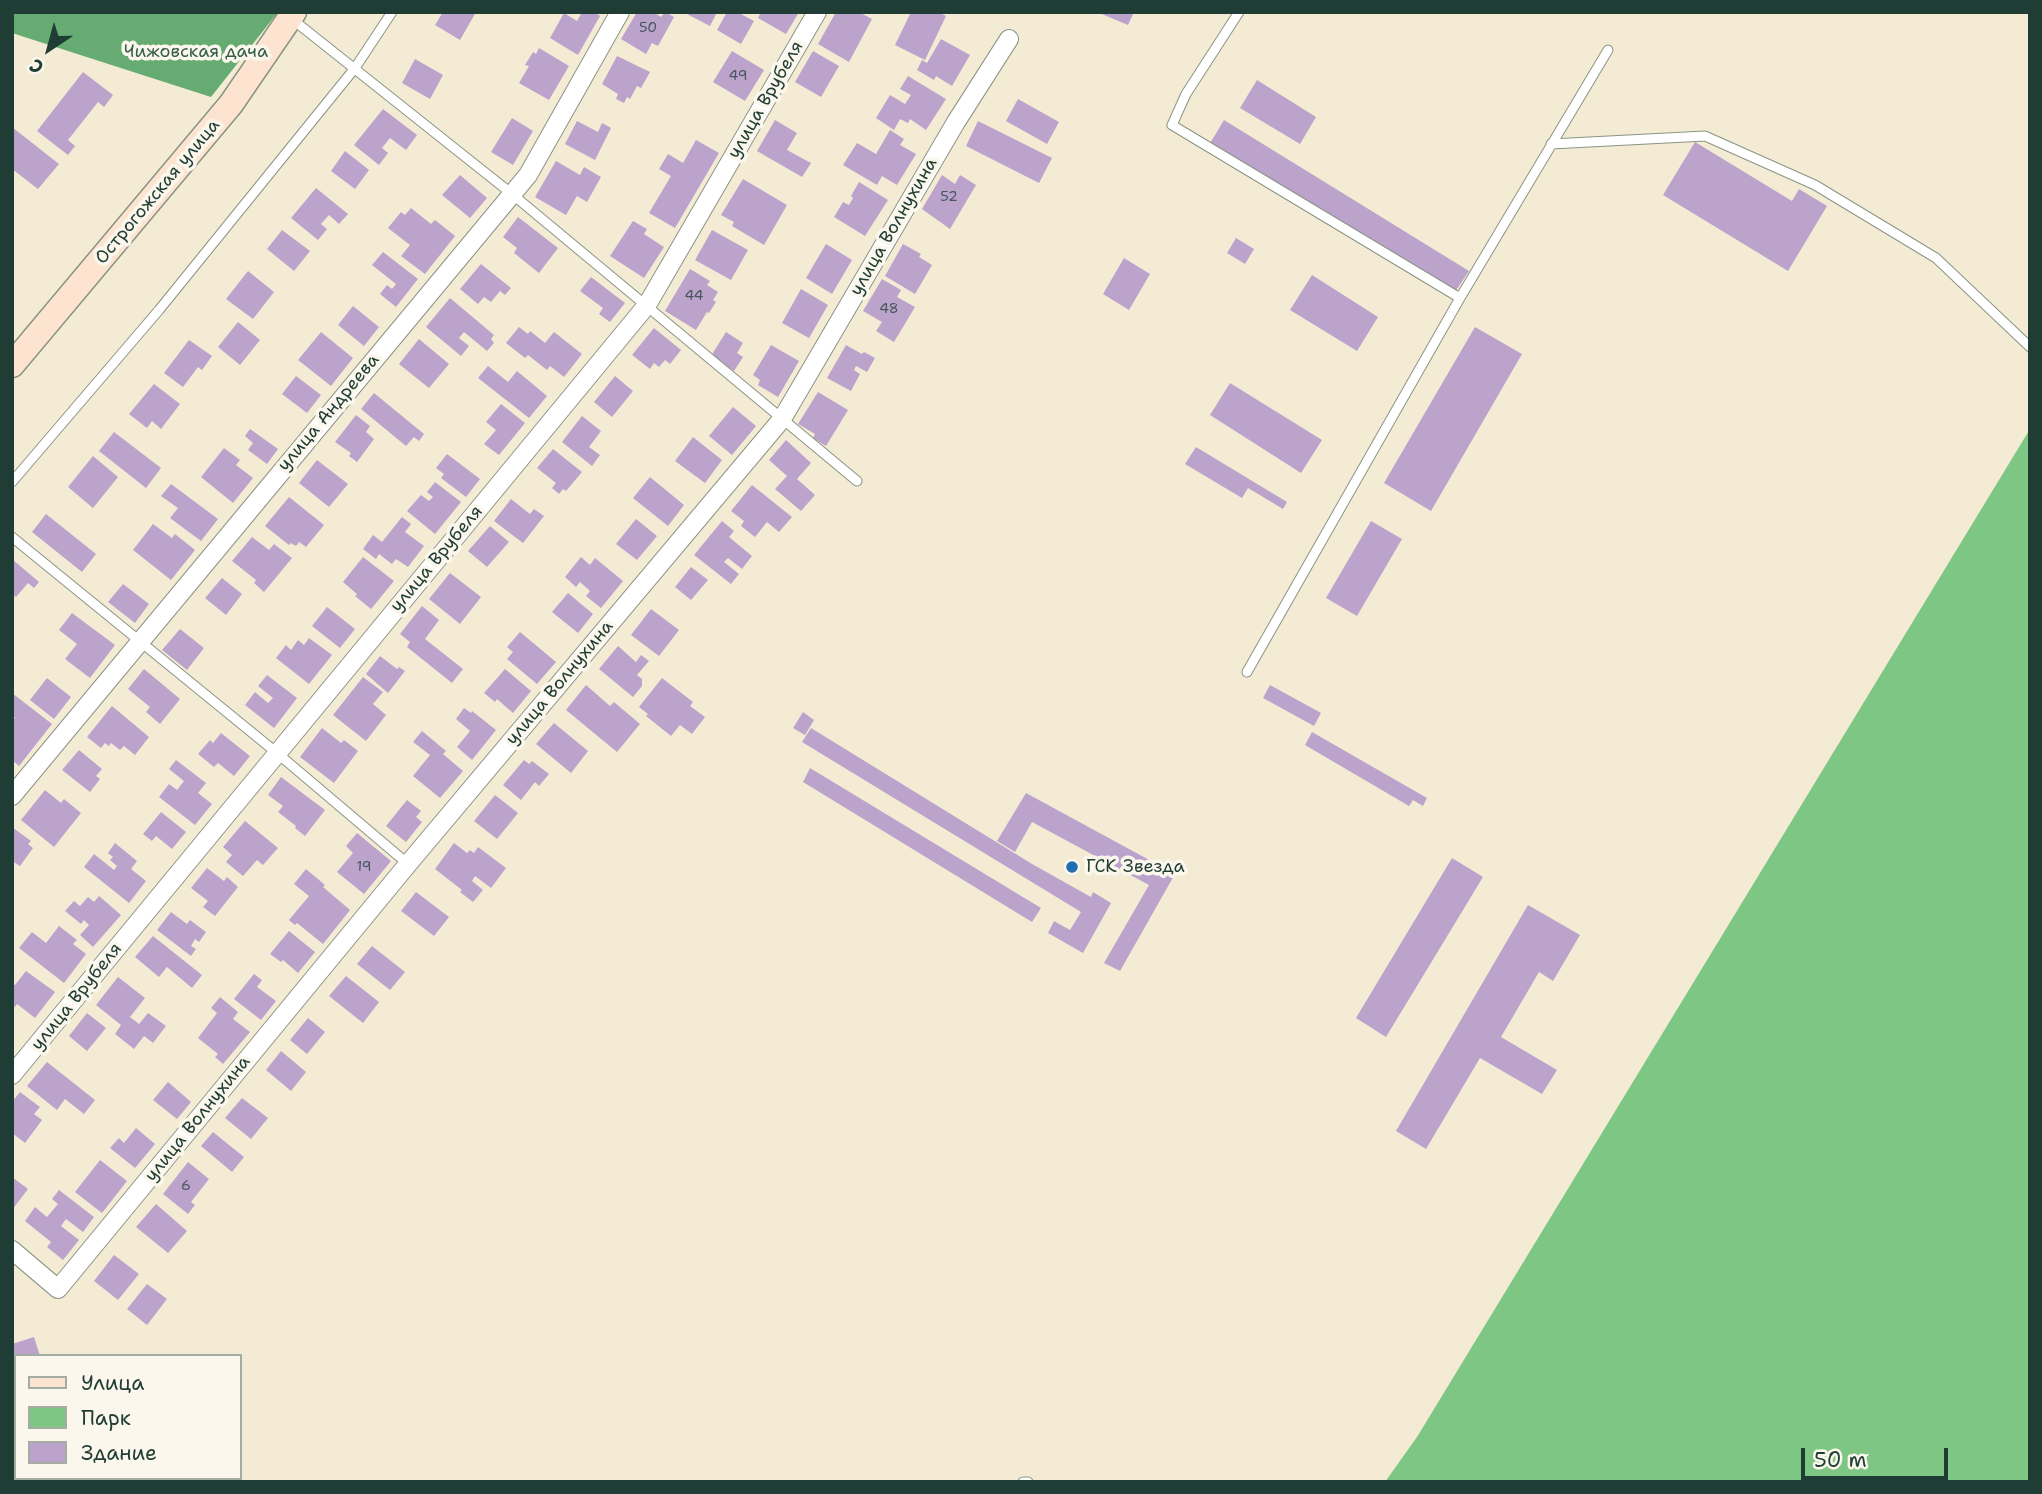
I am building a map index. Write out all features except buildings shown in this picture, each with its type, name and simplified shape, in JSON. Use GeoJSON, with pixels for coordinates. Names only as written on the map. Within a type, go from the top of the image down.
{"type":"FeatureCollection","features":[{"type":"Feature","properties":{"kind":"street","name":"улица Андреева"},"geometry":{"type":"LineString","coordinates":[[12,796],[528,175],[620,12]]}},
{"type":"Feature","properties":{"kind":"street","name":"улица Врубеля"},"geometry":{"type":"LineString","coordinates":[[12,1075],[647,305],[817,12]]}},
{"type":"Feature","properties":{"kind":"street","name":"Острогожская улица"},"geometry":{"type":"LineString","coordinates":[[12,365],[230,104],[293,15]]}},
{"type":"Feature","properties":{"kind":"street","name":"улица Волнухина"},"geometry":{"type":"LineString","coordinates":[[12,1250],[58,1289],[408,864],[782,419],[956,122],[1009,39]]}},
{"type":"Feature","properties":{"kind":"lane"},"geometry":{"type":"LineString","coordinates":[[12,482],[159,310],[355,68],[392,12]]}},
{"type":"Feature","properties":{"kind":"lane"},"geometry":{"type":"LineString","coordinates":[[1239,12],[1186,94],[1172,125],[1460,298]]}},
{"type":"Feature","properties":{"kind":"lane"},"geometry":{"type":"LineString","coordinates":[[293,15],[857,481]]}},
{"type":"Feature","properties":{"kind":"lane"},"geometry":{"type":"LineString","coordinates":[[1247,672],[1460,298],[1608,50]]}},
{"type":"Feature","properties":{"kind":"lane"},"geometry":{"type":"LineString","coordinates":[[1551,144],[1705,135],[1815,185],[1936,258],[2030,347]]}},
{"type":"Feature","properties":{"kind":"lane"},"geometry":{"type":"LineString","coordinates":[[12,537],[277,753],[408,864]]}},
{"type":"Feature","properties":{"kind":"green space","name":"Чижовская дача"},"geometry":{"type":"Polygon","coordinates":[[[12,12],[278,12],[211,97],[12,33],[12,12]]]}},
{"type":"Feature","properties":{"kind":"green space"},"geometry":{"type":"Polygon","coordinates":[[[2030,429],[2030,1482],[1385,1482],[1417,1437],[2030,429]]]}},
{"type":"Feature","properties":{"kind":"place","name":"ГСК Звезда"},"geometry":{"type":"Point","coordinates":[1072,867]}}]}
